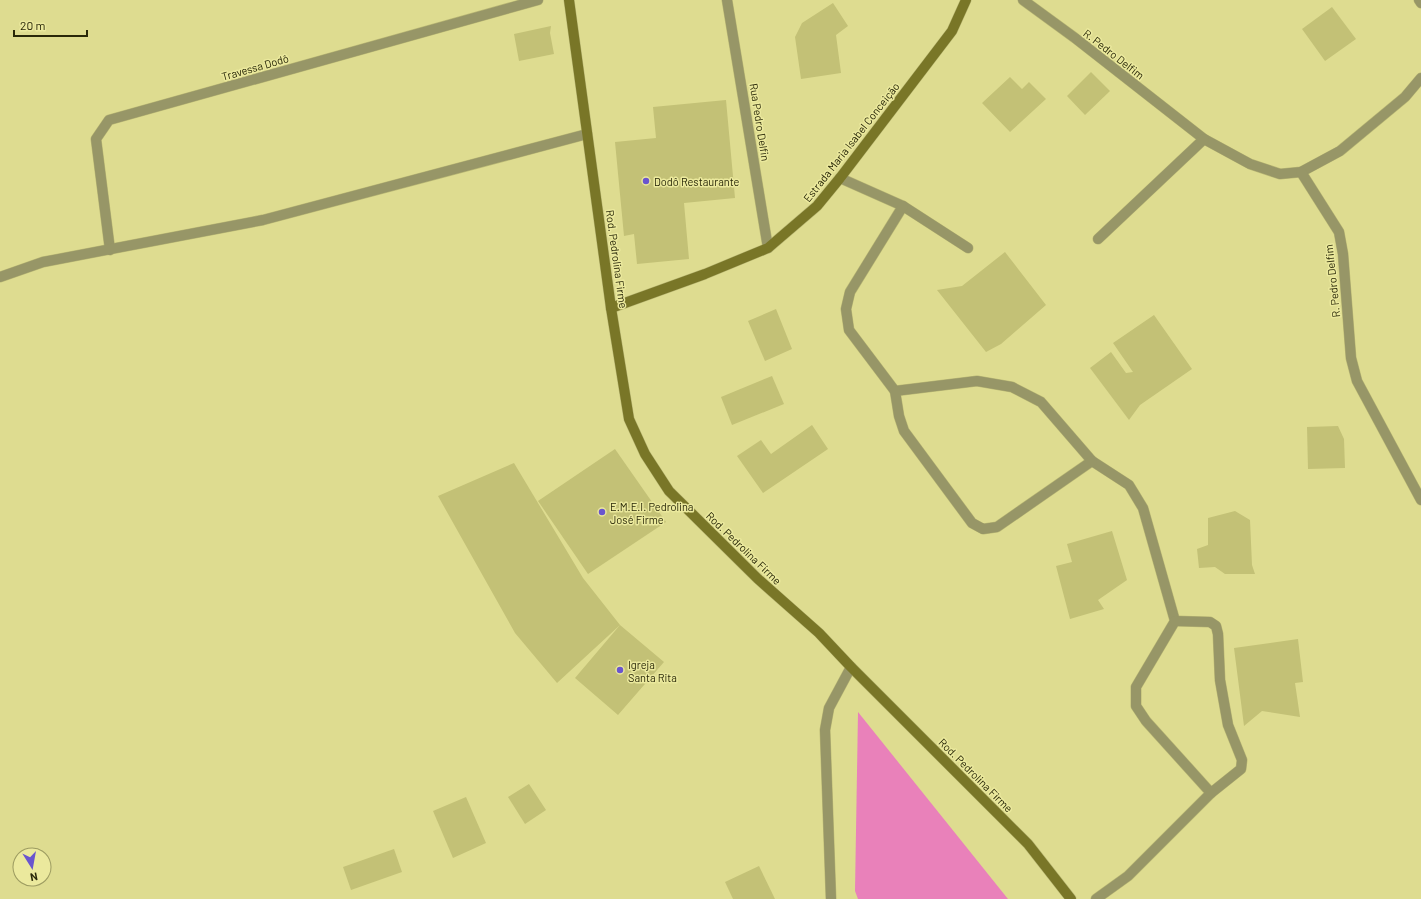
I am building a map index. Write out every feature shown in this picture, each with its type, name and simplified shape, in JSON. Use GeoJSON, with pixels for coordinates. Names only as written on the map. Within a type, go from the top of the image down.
{"type":"FeatureCollection","features":[{"type":"Feature","properties":{"kind":"street","name":"Travessa Dodô"},"geometry":{"type":"LineString","coordinates":[[110,250],[96,139],[109,120],[538,0]]}},
{"type":"Feature","properties":{"kind":"street","name":"Rod. Pedrolina Firme"},"geometry":{"type":"LineString","coordinates":[[569,0],[611,308],[629,419],[645,454],[669,491],[758,579],[819,633],[1028,844],[1071,899]]}},
{"type":"Feature","properties":{"kind":"street","name":"Rua Pedro Delfin"},"geometry":{"type":"LineString","coordinates":[[727,0],[768,248]]}},
{"type":"Feature","properties":{"kind":"street","name":"Estrada Maria Isabel Conceição"},"geometry":{"type":"LineString","coordinates":[[611,308],[705,274],[768,248],[817,206],[952,31],[966,0]]}},
{"type":"Feature","properties":{"kind":"street","name":"R. Pedro Delfim"},"geometry":{"type":"LineString","coordinates":[[1022,0],[1075,38],[1204,139],[1250,164],[1280,174],[1301,172],[1339,232],[1343,254],[1351,358],[1357,381],[1421,500]]}},
{"type":"Feature","properties":{"kind":"street"},"geometry":{"type":"LineString","coordinates":[[1301,172],[1340,151],[1405,97],[1421,78]]}},
{"type":"Feature","properties":{"kind":"street"},"geometry":{"type":"LineString","coordinates":[[0,277],[43,262],[263,220],[587,134]]}},
{"type":"Feature","properties":{"kind":"street"},"geometry":{"type":"LineString","coordinates":[[1098,239],[1204,139]]}},
{"type":"Feature","properties":{"kind":"street"},"geometry":{"type":"LineString","coordinates":[[840,178],[903,206],[968,248]]}},
{"type":"Feature","properties":{"kind":"street"},"geometry":{"type":"LineString","coordinates":[[903,206],[850,292],[846,309],[849,330],[895,391],[899,416],[904,431],[972,523],[983,529],[997,527],[1092,461]]}},
{"type":"Feature","properties":{"kind":"street"},"geometry":{"type":"LineString","coordinates":[[895,391],[977,381],[1012,387],[1040,402],[1092,461],[1129,485],[1143,508],[1175,621],[1136,687],[1136,706],[1146,721],[1211,793]]}},
{"type":"Feature","properties":{"kind":"street"},"geometry":{"type":"LineString","coordinates":[[1096,899],[1128,876],[1211,793],[1241,769],[1242,760],[1228,725],[1220,680],[1218,634],[1216,626],[1210,622],[1175,621]]}},
{"type":"Feature","properties":{"kind":"street"},"geometry":{"type":"LineString","coordinates":[[831,899],[825,730],[829,708],[851,667]]}},
{"type":"Feature","properties":{"kind":"shaded area"},"geometry":{"type":"Polygon","coordinates":[[[858,712],[1008,899],[858,899],[855,891],[858,712]]]}},
{"type":"Feature","properties":{"kind":"building"},"geometry":{"type":"Polygon","coordinates":[[[833,3],[848,26],[836,35],[841,73],[801,79],[795,37],[802,23],[833,3]]]}},
{"type":"Feature","properties":{"kind":"building"},"geometry":{"type":"Polygon","coordinates":[[[1332,7],[1356,39],[1325,61],[1302,29],[1332,7]]]}},
{"type":"Feature","properties":{"kind":"building"},"geometry":{"type":"Polygon","coordinates":[[[551,26],[550,33],[554,54],[519,61],[514,34],[551,26]]]}},
{"type":"Feature","properties":{"kind":"building"},"geometry":{"type":"Polygon","coordinates":[[[1091,72],[1110,91],[1085,115],[1067,96],[1091,72]]]}},
{"type":"Feature","properties":{"kind":"building"},"geometry":{"type":"Polygon","coordinates":[[[1010,77],[1022,89],[1029,82],[1046,99],[1010,132],[982,103],[1010,77]]]}},
{"type":"Feature","properties":{"kind":"building"},"geometry":{"type":"Polygon","coordinates":[[[726,100],[735,198],[684,203],[689,259],[637,264],[634,234],[624,236],[615,142],[656,138],[653,107],[726,100]]]}},
{"type":"Feature","properties":{"kind":"building"},"geometry":{"type":"Polygon","coordinates":[[[1005,252],[1046,305],[1001,344],[986,352],[937,290],[962,286],[1005,252]]]}},
{"type":"Feature","properties":{"kind":"building"},"geometry":{"type":"Polygon","coordinates":[[[776,309],[792,349],[765,361],[748,321],[776,309]]]}},
{"type":"Feature","properties":{"kind":"building"},"geometry":{"type":"Polygon","coordinates":[[[1154,315],[1192,369],[1140,405],[1129,420],[1090,368],[1111,352],[1126,373],[1133,372],[1113,343],[1154,315]]]}},
{"type":"Feature","properties":{"kind":"building"},"geometry":{"type":"Polygon","coordinates":[[[772,376],[784,404],[732,425],[721,397],[772,376]]]}},
{"type":"Feature","properties":{"kind":"building"},"geometry":{"type":"Polygon","coordinates":[[[812,425],[828,449],[763,493],[737,456],[761,440],[771,454],[812,425]]]}},
{"type":"Feature","properties":{"kind":"building"},"geometry":{"type":"Polygon","coordinates":[[[1338,426],[1344,439],[1345,468],[1308,469],[1307,427],[1338,426]]]}},
{"type":"Feature","properties":{"kind":"building","name":"E.M.E.I. Pedrolina José Firme"},"geometry":{"type":"Polygon","coordinates":[[[615,449],[666,522],[588,574],[538,501],[615,449]]]}},
{"type":"Feature","properties":{"kind":"building"},"geometry":{"type":"Polygon","coordinates":[[[514,463],[583,578],[620,625],[557,683],[515,633],[438,496],[514,463]]]}},
{"type":"Feature","properties":{"kind":"building"},"geometry":{"type":"Polygon","coordinates":[[[1235,511],[1250,520],[1252,565],[1255,574],[1225,574],[1215,567],[1199,568],[1197,549],[1208,545],[1208,518],[1235,511]]]}},
{"type":"Feature","properties":{"kind":"building"},"geometry":{"type":"Polygon","coordinates":[[[1112,531],[1127,580],[1098,600],[1104,609],[1070,619],[1056,566],[1072,562],[1067,544],[1112,531]]]}},
{"type":"Feature","properties":{"kind":"building","name":"Igreja Santa Rita"},"geometry":{"type":"Polygon","coordinates":[[[620,625],[664,662],[618,715],[575,678],[620,625]]]}},
{"type":"Feature","properties":{"kind":"building"},"geometry":{"type":"Polygon","coordinates":[[[1298,639],[1303,682],[1295,683],[1300,717],[1262,711],[1244,726],[1234,648],[1298,639]]]}},
{"type":"Feature","properties":{"kind":"building"},"geometry":{"type":"Polygon","coordinates":[[[529,784],[546,810],[525,824],[508,797],[529,784]]]}},
{"type":"Feature","properties":{"kind":"building"},"geometry":{"type":"Polygon","coordinates":[[[466,797],[486,843],[453,858],[433,811],[466,797]]]}},
{"type":"Feature","properties":{"kind":"building"},"geometry":{"type":"Polygon","coordinates":[[[394,849],[402,872],[351,890],[343,867],[394,849]]]}},
{"type":"Feature","properties":{"kind":"building"},"geometry":{"type":"Polygon","coordinates":[[[759,866],[775,899],[733,899],[725,882],[759,866]]]}},
{"type":"Feature","properties":{"kind":"place","name":"Dodô Restaurante"},"geometry":{"type":"Point","coordinates":[646,181]}},
{"type":"Feature","properties":{"kind":"place","name":"E.M.E.I. Pedrolina José Firme"},"geometry":{"type":"Point","coordinates":[602,512]}},
{"type":"Feature","properties":{"kind":"place","name":"Igreja Santa Rita"},"geometry":{"type":"Point","coordinates":[620,670]}}]}
